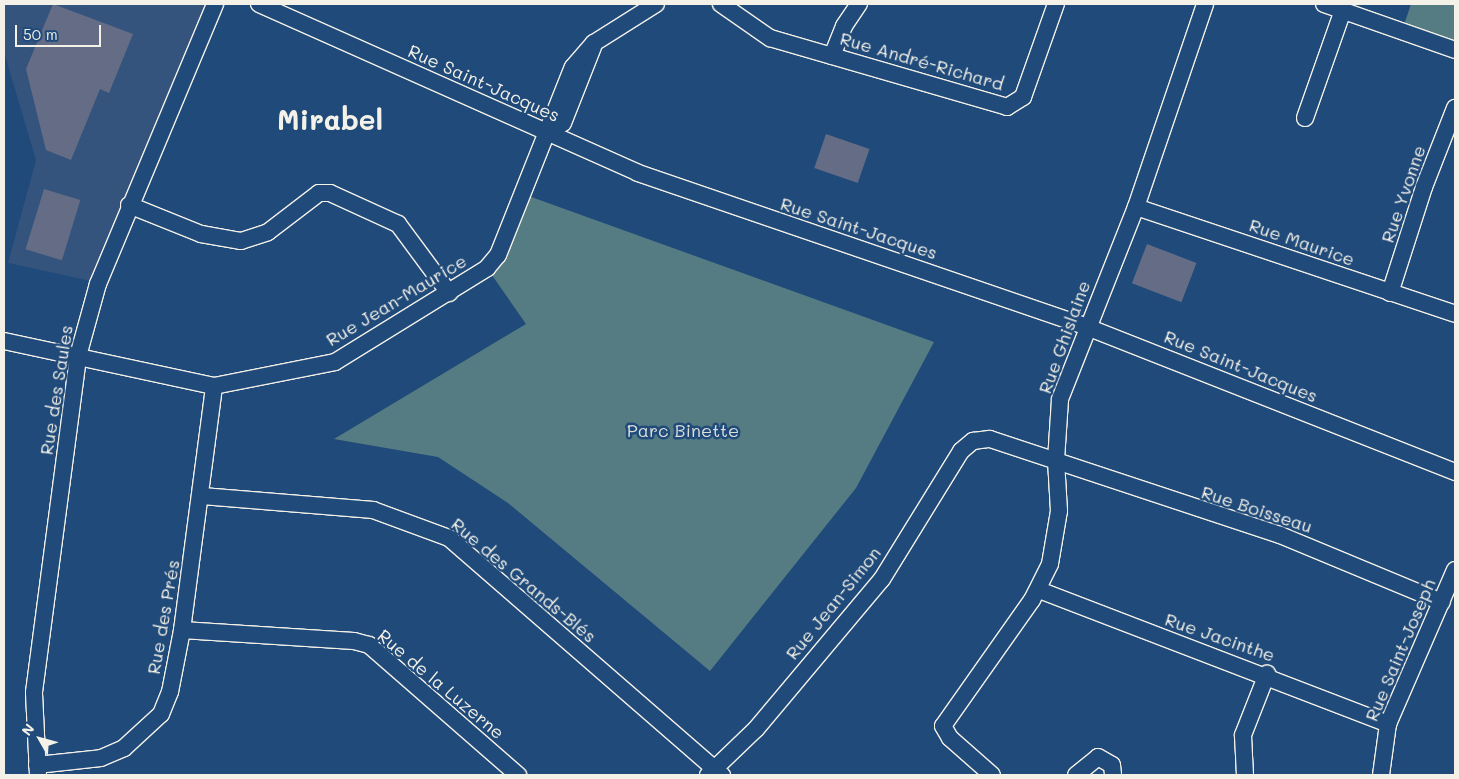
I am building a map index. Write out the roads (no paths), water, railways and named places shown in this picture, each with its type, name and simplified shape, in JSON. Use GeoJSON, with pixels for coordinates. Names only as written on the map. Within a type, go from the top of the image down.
{"type":"FeatureCollection","features":[{"type":"Feature","properties":{"kind":"street","name":"Rue des Saules"},"geometry":{"type":"LineString","coordinates":[[37,770],[34,692],[78,356],[98,284],[129,205],[215,4]]}},
{"type":"Feature","properties":{"kind":"street","name":"Rue Saint-Jacques"},"geometry":{"type":"LineString","coordinates":[[259,4],[548,133],[726,206],[1087,327],[1455,472]]}},
{"type":"Feature","properties":{"kind":"street","name":"Rue Jean-Maurice"},"geometry":{"type":"LineString","coordinates":[[4,341],[214,386],[335,362],[480,274],[498,255],[548,133],[563,123],[594,43],[656,4]]}},
{"type":"Feature","properties":{"kind":"street","name":"Rue André-Richard"},"geometry":{"type":"LineString","coordinates":[[721,4],[770,38],[1007,106],[1023,97],[1056,4]]}},
{"type":"Feature","properties":{"kind":"street"},"geometry":{"type":"LineString","coordinates":[[832,56],[844,26],[860,4]]}},
{"type":"Feature","properties":{"kind":"street","name":"Rue Ghislaine"},"geometry":{"type":"LineString","coordinates":[[992,775],[950,738],[943,726],[1039,590],[1050,564],[1059,512],[1056,460],[1060,399],[1136,207],[1205,4]]}},
{"type":"Feature","properties":{"kind":"street"},"geometry":{"type":"LineString","coordinates":[[1324,4],[1455,50]]}},
{"type":"Feature","properties":{"kind":"street"},"geometry":{"type":"LineString","coordinates":[[1305,118],[1343,10]]}},
{"type":"Feature","properties":{"kind":"street","name":"Rue Yvonne"},"geometry":{"type":"LineString","coordinates":[[1390,293],[1424,186],[1455,108]]}},
{"type":"Feature","properties":{"kind":"street"},"geometry":{"type":"LineString","coordinates":[[129,205],[200,234],[241,241],[268,232],[319,193],[330,193],[398,224],[449,293]]}},
{"type":"Feature","properties":{"kind":"street","name":"Rue Maurice"},"geometry":{"type":"LineString","coordinates":[[1136,207],[1455,314]]}},
{"type":"Feature","properties":{"kind":"street","name":"Rue des Prés"},"geometry":{"type":"LineString","coordinates":[[37,770],[101,758],[124,748],[161,714],[170,692],[182,630],[202,496],[214,386]]}},
{"type":"Feature","properties":{"kind":"street","name":"Rue Jean-Simon"},"geometry":{"type":"LineString","coordinates":[[715,773],[756,729],[882,579],[961,451],[973,441],[990,439],[1056,460]]}},
{"type":"Feature","properties":{"kind":"street","name":"Rue Boisseau"},"geometry":{"type":"LineString","coordinates":[[1056,460],[1280,535],[1442,602]]}},
{"type":"Feature","properties":{"kind":"street","name":"Rue des Grands-Blés"},"geometry":{"type":"LineString","coordinates":[[202,496],[373,510],[425,526],[449,538],[715,773]]}},
{"type":"Feature","properties":{"kind":"street","name":"Rue Saint-Joseph"},"geometry":{"type":"LineString","coordinates":[[1381,775],[1388,724],[1455,570]]}},
{"type":"Feature","properties":{"kind":"street","name":"Rue Jacinthe"},"geometry":{"type":"LineString","coordinates":[[1039,590],[1101,616],[1267,674],[1388,724]]}},
{"type":"Feature","properties":{"kind":"street","name":"Rue de la Luzerne"},"geometry":{"type":"LineString","coordinates":[[182,630],[354,641],[369,645],[518,775]]}},
{"type":"Feature","properties":{"kind":"street"},"geometry":{"type":"LineString","coordinates":[[1245,775],[1243,734],[1267,674]]}},
{"type":"Feature","properties":{"kind":"street"},"geometry":{"type":"LineString","coordinates":[[1076,775],[1098,757],[1112,765],[1113,775]]}},
{"type":"Feature","properties":{"kind":"district","name":"Mirabel"},"geometry":{"type":"Point","coordinates":[330,119]}},
{"type":"Feature","properties":{"kind":"park label","name":"Parc Binette"},"geometry":{"type":"Point","coordinates":[683,430]}}]}
